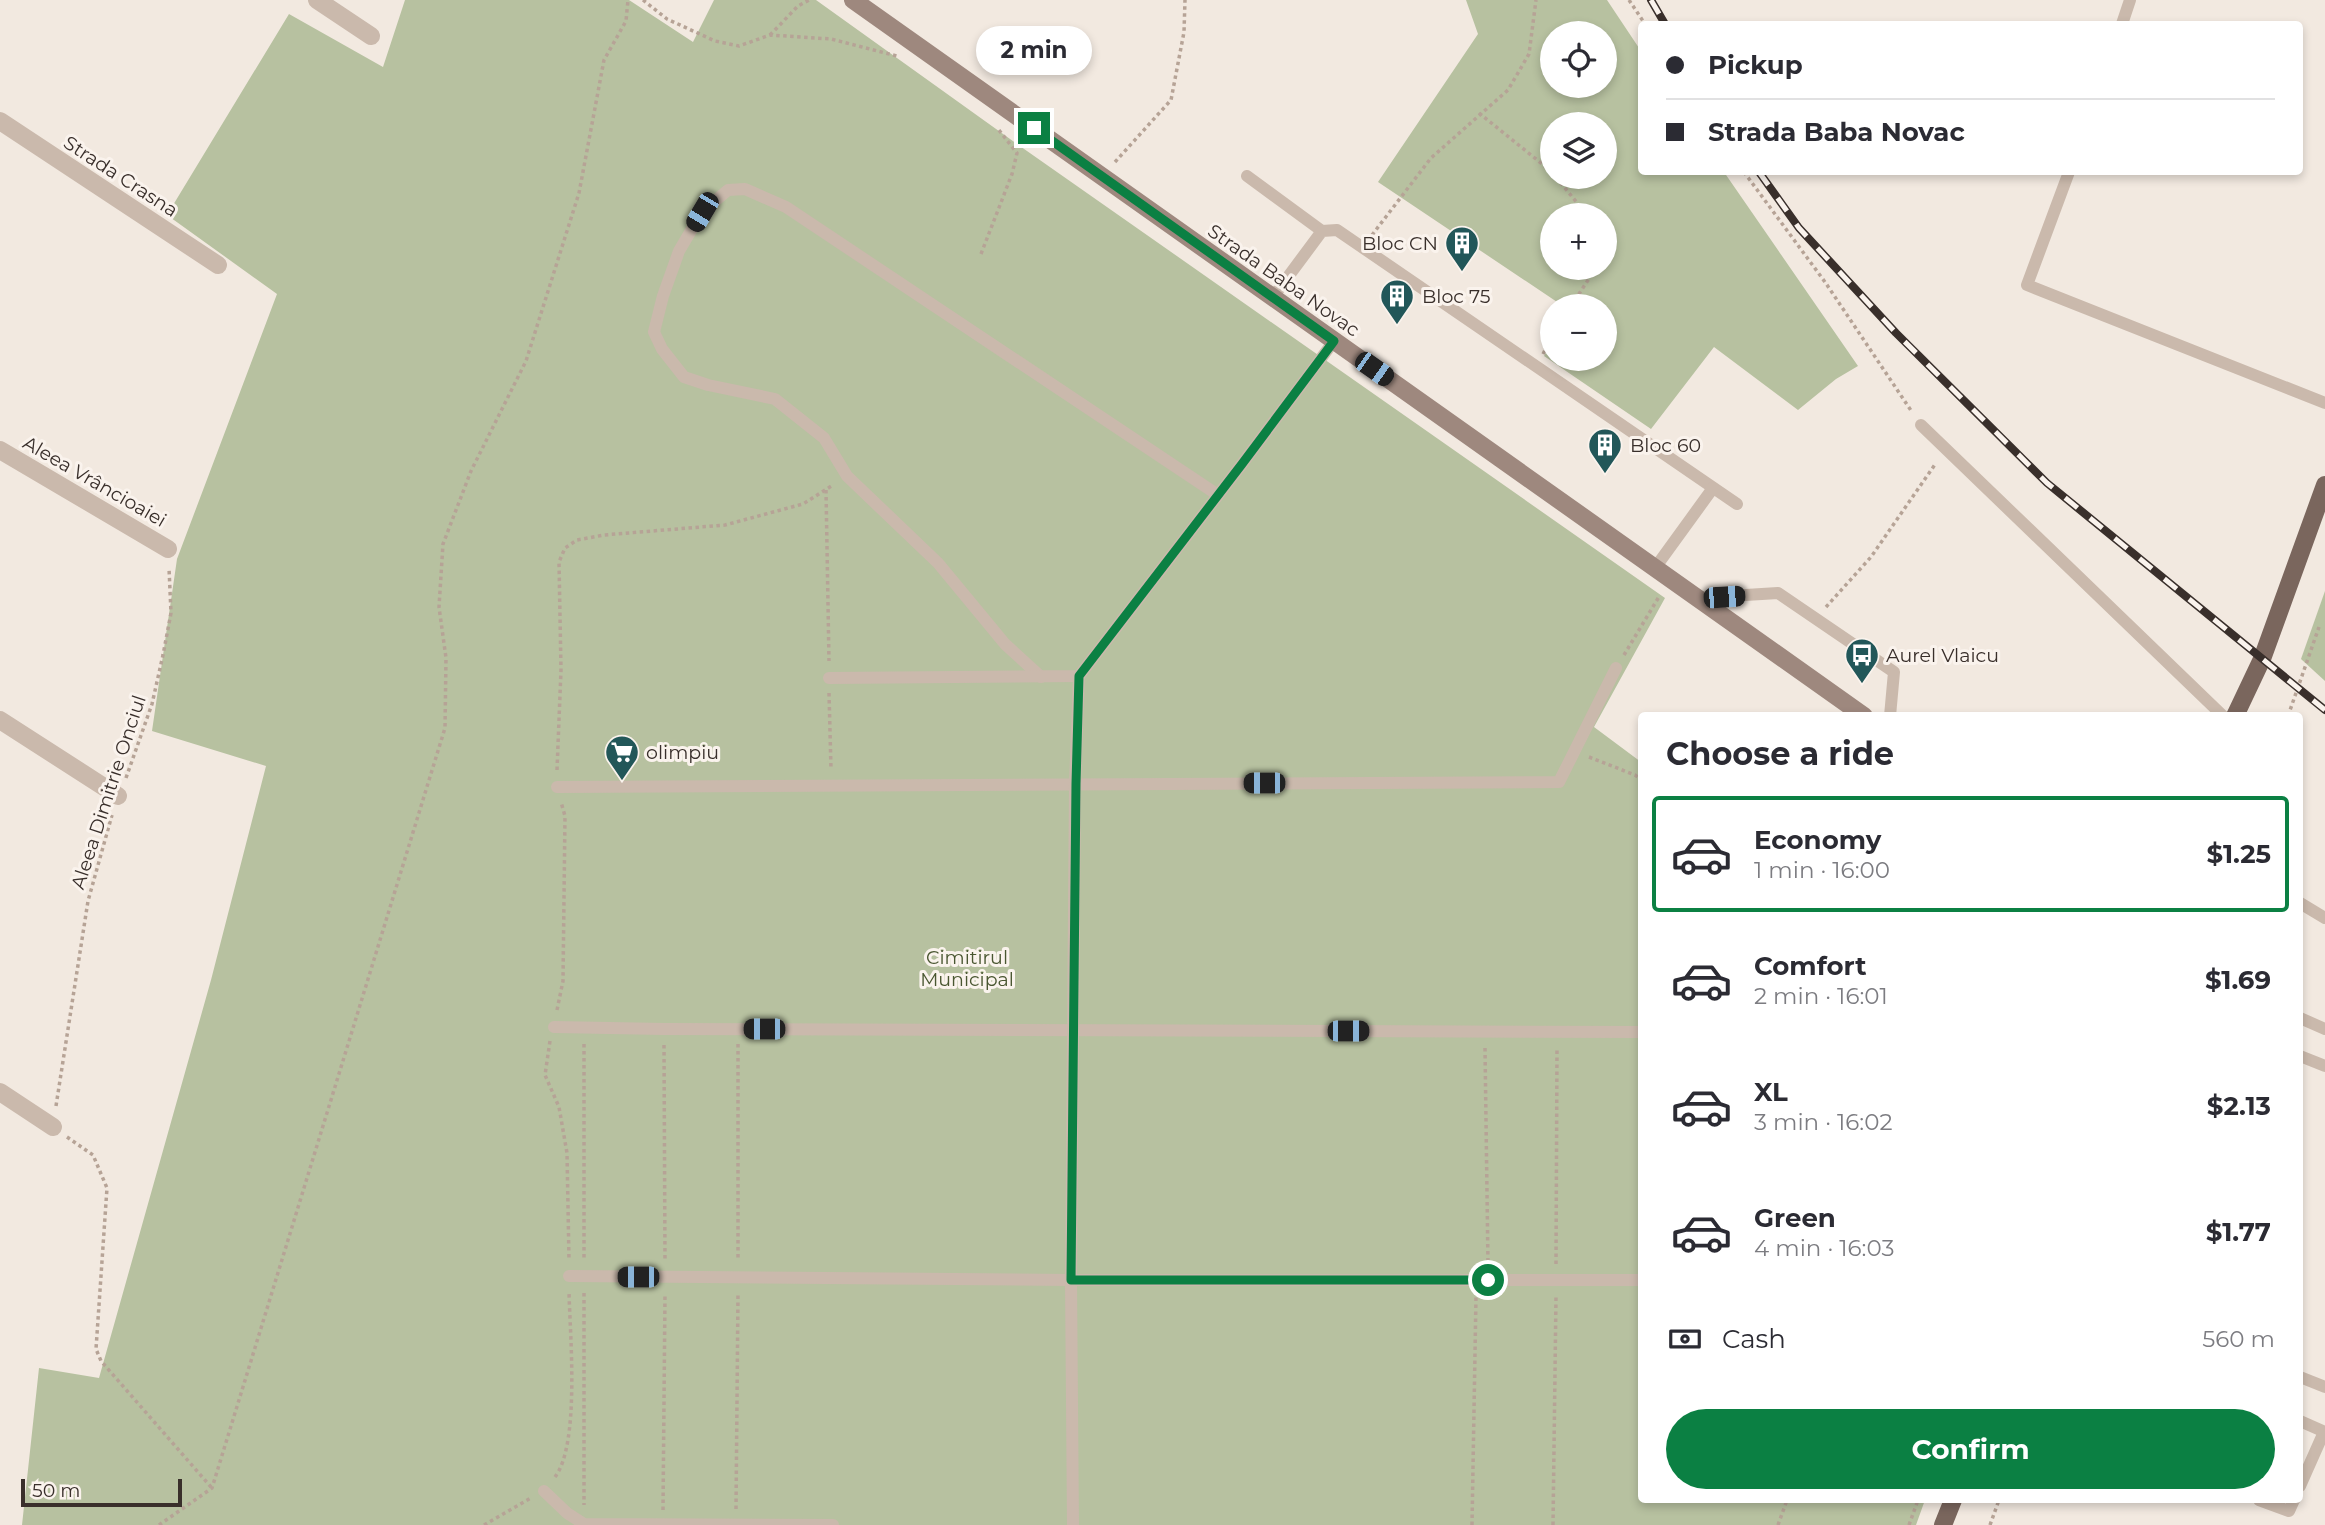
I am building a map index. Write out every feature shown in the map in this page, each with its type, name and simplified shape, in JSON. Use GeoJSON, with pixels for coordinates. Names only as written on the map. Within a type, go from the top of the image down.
{"type":"FeatureCollection","features":[{"type":"Feature","properties":{"kind":"main road","name":"Strada Baba Novac"},"geometry":{"type":"LineString","coordinates":[[853,0],[1858,712]]}},
{"type":"Feature","properties":{"kind":"main road"},"geometry":{"type":"LineString","coordinates":[[2247,712],[2262,659],[2323,494]]}},
{"type":"Feature","properties":{"kind":"main road"},"geometry":{"type":"LineString","coordinates":[[2237,712],[2262,659]]}},
{"type":"Feature","properties":{"kind":"main road"},"geometry":{"type":"LineString","coordinates":[[1944,1525],[1952,1503]]}},
{"type":"Feature","properties":{"kind":"street"},"geometry":{"type":"LineString","coordinates":[[317,0],[371,36]]}},
{"type":"Feature","properties":{"kind":"street","name":"Strada Crasna"},"geometry":{"type":"LineString","coordinates":[[0,121],[218,265]]}},
{"type":"Feature","properties":{"kind":"street","name":"Aleea Vrâncioaiei"},"geometry":{"type":"LineString","coordinates":[[0,450],[168,549]]}},
{"type":"Feature","properties":{"kind":"street"},"geometry":{"type":"LineString","coordinates":[[0,720],[118,796]]}},
{"type":"Feature","properties":{"kind":"street"},"geometry":{"type":"LineString","coordinates":[[0,1093],[53,1126]]}},
{"type":"Feature","properties":{"kind":"lane"},"geometry":{"type":"LineString","coordinates":[[2123,21],[2130,0]]}},
{"type":"Feature","properties":{"kind":"lane"},"geometry":{"type":"LineString","coordinates":[[2068,175],[2027,285],[2325,403]]}},
{"type":"Feature","properties":{"kind":"lane"},"geometry":{"type":"LineString","coordinates":[[1247,176],[1322,231],[1337,230],[1737,505]]}},
{"type":"Feature","properties":{"kind":"lane"},"geometry":{"type":"LineString","coordinates":[[1041,677],[1005,644],[938,563],[847,477],[824,438],[775,399],[708,385],[684,377],[662,349],[654,332],[660,308],[679,251],[702,212],[728,190],[745,189],[786,207],[1218,495]]}},
{"type":"Feature","properties":{"kind":"lane"},"geometry":{"type":"LineString","coordinates":[[1273,298],[1322,231]]}},
{"type":"Feature","properties":{"kind":"lane"},"geometry":{"type":"LineString","coordinates":[[1073,1525],[1071,1280],[1079,676],[1334,341]]}},
{"type":"Feature","properties":{"kind":"lane"},"geometry":{"type":"LineString","coordinates":[[1921,425],[2219,712]]}},
{"type":"Feature","properties":{"kind":"lane"},"geometry":{"type":"LineString","coordinates":[[1662,574],[1713,488]]}},
{"type":"Feature","properties":{"kind":"lane"},"geometry":{"type":"LineString","coordinates":[[1697,598],[1778,593],[1894,672],[1890,712]]}},
{"type":"Feature","properties":{"kind":"lane"},"geometry":{"type":"LineString","coordinates":[[556,787],[1559,782],[1616,668]]}},
{"type":"Feature","properties":{"kind":"lane"},"geometry":{"type":"LineString","coordinates":[[829,678],[1079,676]]}},
{"type":"Feature","properties":{"kind":"lane"},"geometry":{"type":"LineString","coordinates":[[2303,905],[2325,918]]}},
{"type":"Feature","properties":{"kind":"lane"},"geometry":{"type":"LineString","coordinates":[[2303,1019],[2325,1029]]}},
{"type":"Feature","properties":{"kind":"lane"},"geometry":{"type":"LineString","coordinates":[[554,1027],[1638,1032]]}},
{"type":"Feature","properties":{"kind":"lane"},"geometry":{"type":"LineString","coordinates":[[2303,1057],[2325,1066]]}},
{"type":"Feature","properties":{"kind":"lane"},"geometry":{"type":"LineString","coordinates":[[569,1276],[1071,1280],[1638,1280]]}},
{"type":"Feature","properties":{"kind":"lane"},"geometry":{"type":"LineString","coordinates":[[2303,1378],[2325,1387]]}},
{"type":"Feature","properties":{"kind":"lane"},"geometry":{"type":"LineString","coordinates":[[2303,1422],[2324,1432],[2303,1479]]}},
{"type":"Feature","properties":{"kind":"lane"},"geometry":{"type":"LineString","coordinates":[[544,1491],[567,1513],[584,1524],[832,1525]]}},
{"type":"Feature","properties":{"kind":"lane"},"geometry":{"type":"LineString","coordinates":[[2267,1503],[2289,1511],[2293,1503]]}},
{"type":"Feature","properties":{"kind":"path"},"geometry":{"type":"LineString","coordinates":[[159,1525],[212,1488],[445,728],[446,658],[439,607],[443,544],[471,471],[526,361],[579,193],[604,60],[626,21],[628,0]]}},
{"type":"Feature","properties":{"kind":"path"},"geometry":{"type":"LineString","coordinates":[[643,0],[667,19],[715,41],[739,46],[770,35],[831,39],[906,59]]}},
{"type":"Feature","properties":{"kind":"path"},"geometry":{"type":"LineString","coordinates":[[770,35],[798,6],[809,0]]}},
{"type":"Feature","properties":{"kind":"path"},"geometry":{"type":"LineString","coordinates":[[1102,177],[1171,100],[1184,32],[1185,0]]}},
{"type":"Feature","properties":{"kind":"path"},"geometry":{"type":"LineString","coordinates":[[1362,247],[1431,158],[1507,90],[1529,54],[1536,0]]}},
{"type":"Feature","properties":{"kind":"path"},"geometry":{"type":"LineString","coordinates":[[1629,0],[1643,21]]}},
{"type":"Feature","properties":{"kind":"path"},"geometry":{"type":"LineString","coordinates":[[1479,114],[1540,162]]}},
{"type":"Feature","properties":{"kind":"path"},"geometry":{"type":"LineString","coordinates":[[981,254],[1012,174],[1017,153],[996,126]]}},
{"type":"Feature","properties":{"kind":"path"},"geometry":{"type":"LineString","coordinates":[[1746,175],[1825,282],[1921,425]]}},
{"type":"Feature","properties":{"kind":"path"},"geometry":{"type":"LineString","coordinates":[[1566,189],[1577,203]]}},
{"type":"Feature","properties":{"kind":"path"},"geometry":{"type":"LineString","coordinates":[[1815,619],[1871,556],[1946,449]]}},
{"type":"Feature","properties":{"kind":"path"},"geometry":{"type":"LineString","coordinates":[[484,1525],[544,1491],[560,1470],[571,1430],[567,1153],[559,1107],[545,1076],[547,1053],[563,981],[565,816],[556,787],[561,670],[559,562],[565,548],[577,540],[604,535],[725,525],[803,504],[847,477]]}},
{"type":"Feature","properties":{"kind":"path"},"geometry":{"type":"LineString","coordinates":[[826,490],[831,786]]}},
{"type":"Feature","properties":{"kind":"path","name":"Aleea Dimitrie Onciul"},"geometry":{"type":"LineString","coordinates":[[53,1126],[88,901],[118,796],[152,704],[163,655],[170,613],[168,549]]}},
{"type":"Feature","properties":{"kind":"path"},"geometry":{"type":"LineString","coordinates":[[1616,668],[1662,574]]}},
{"type":"Feature","properties":{"kind":"path"},"geometry":{"type":"LineString","coordinates":[[2289,712],[2319,627]]}},
{"type":"Feature","properties":{"kind":"path"},"geometry":{"type":"LineString","coordinates":[[1574,753],[1638,777]]}},
{"type":"Feature","properties":{"kind":"path"},"geometry":{"type":"LineString","coordinates":[[583,1027],[584,1524]]}},
{"type":"Feature","properties":{"kind":"path"},"geometry":{"type":"LineString","coordinates":[[1472,1525],[1482,1280],[1485,1032]]}},
{"type":"Feature","properties":{"kind":"path"},"geometry":{"type":"LineString","coordinates":[[53,1126],[93,1155],[107,1188],[96,1349],[101,1361],[212,1488]]}},
{"type":"Feature","properties":{"kind":"path"},"geometry":{"type":"LineString","coordinates":[[1778,1525],[1786,1503]]}},
{"type":"Feature","properties":{"kind":"path"},"geometry":{"type":"LineString","coordinates":[[1909,1525],[1917,1503]]}},
{"type":"Feature","properties":{"kind":"path"},"geometry":{"type":"LineString","coordinates":[[1990,1525],[1997,1503]]}},
{"type":"Feature","properties":{"kind":"green space","name":"Cimitirul Municipal"},"geometry":{"type":"Polygon","coordinates":[[[405,0],[629,0],[693,42],[714,0],[816,0],[1665,598],[1594,727],[1638,760],[1638,1503],[1924,1503],[1916,1525],[22,1525],[39,1368],[99,1378],[211,980],[266,766],[152,731],[177,559],[277,294],[167,215],[289,14],[383,67],[405,0]]]}},
{"type":"Feature","properties":{"kind":"green space"},"geometry":{"type":"Polygon","coordinates":[[[1466,0],[1607,0],[1638,46],[1638,175],[1726,175],[1858,366],[1836,379],[1798,410],[1714,347],[1651,429],[1566,371],[1617,371],[1617,294],[1545,294],[1378,182],[1478,34],[1466,0]]]}},
{"type":"Feature","properties":{"kind":"green space"},"geometry":{"type":"Polygon","coordinates":[[[2325,591],[2325,681],[2301,659],[2325,591]]]}},
{"type":"Feature","properties":{"kind":"railway"},"geometry":{"type":"LineString","coordinates":[[1651,0],[1663,21]]}},
{"type":"Feature","properties":{"kind":"railway"},"geometry":{"type":"LineString","coordinates":[[1761,175],[1799,228],[1896,333],[2047,483],[2325,710]]}},
{"type":"Feature","properties":{"kind":"place","name":"Bloc CN"},"geometry":{"type":"Point","coordinates":[1462,273]}},
{"type":"Feature","properties":{"kind":"place","name":"Bloc 75"},"geometry":{"type":"Point","coordinates":[1397,326]}},
{"type":"Feature","properties":{"kind":"place","name":"Bloc 60"},"geometry":{"type":"Point","coordinates":[1605,475]}},
{"type":"Feature","properties":{"kind":"place","name":"Aurel Vlaicu"},"geometry":{"type":"Point","coordinates":[1862,685]}},
{"type":"Feature","properties":{"kind":"place","name":"olimpiu"},"geometry":{"type":"Point","coordinates":[622,782]}},
{"type":"Feature","properties":{"kind":"route"},"geometry":{"type":"LineString","coordinates":[[1034,128],[1334,341],[1079,676],[1071,1280],[1488,1280]]}}]}
